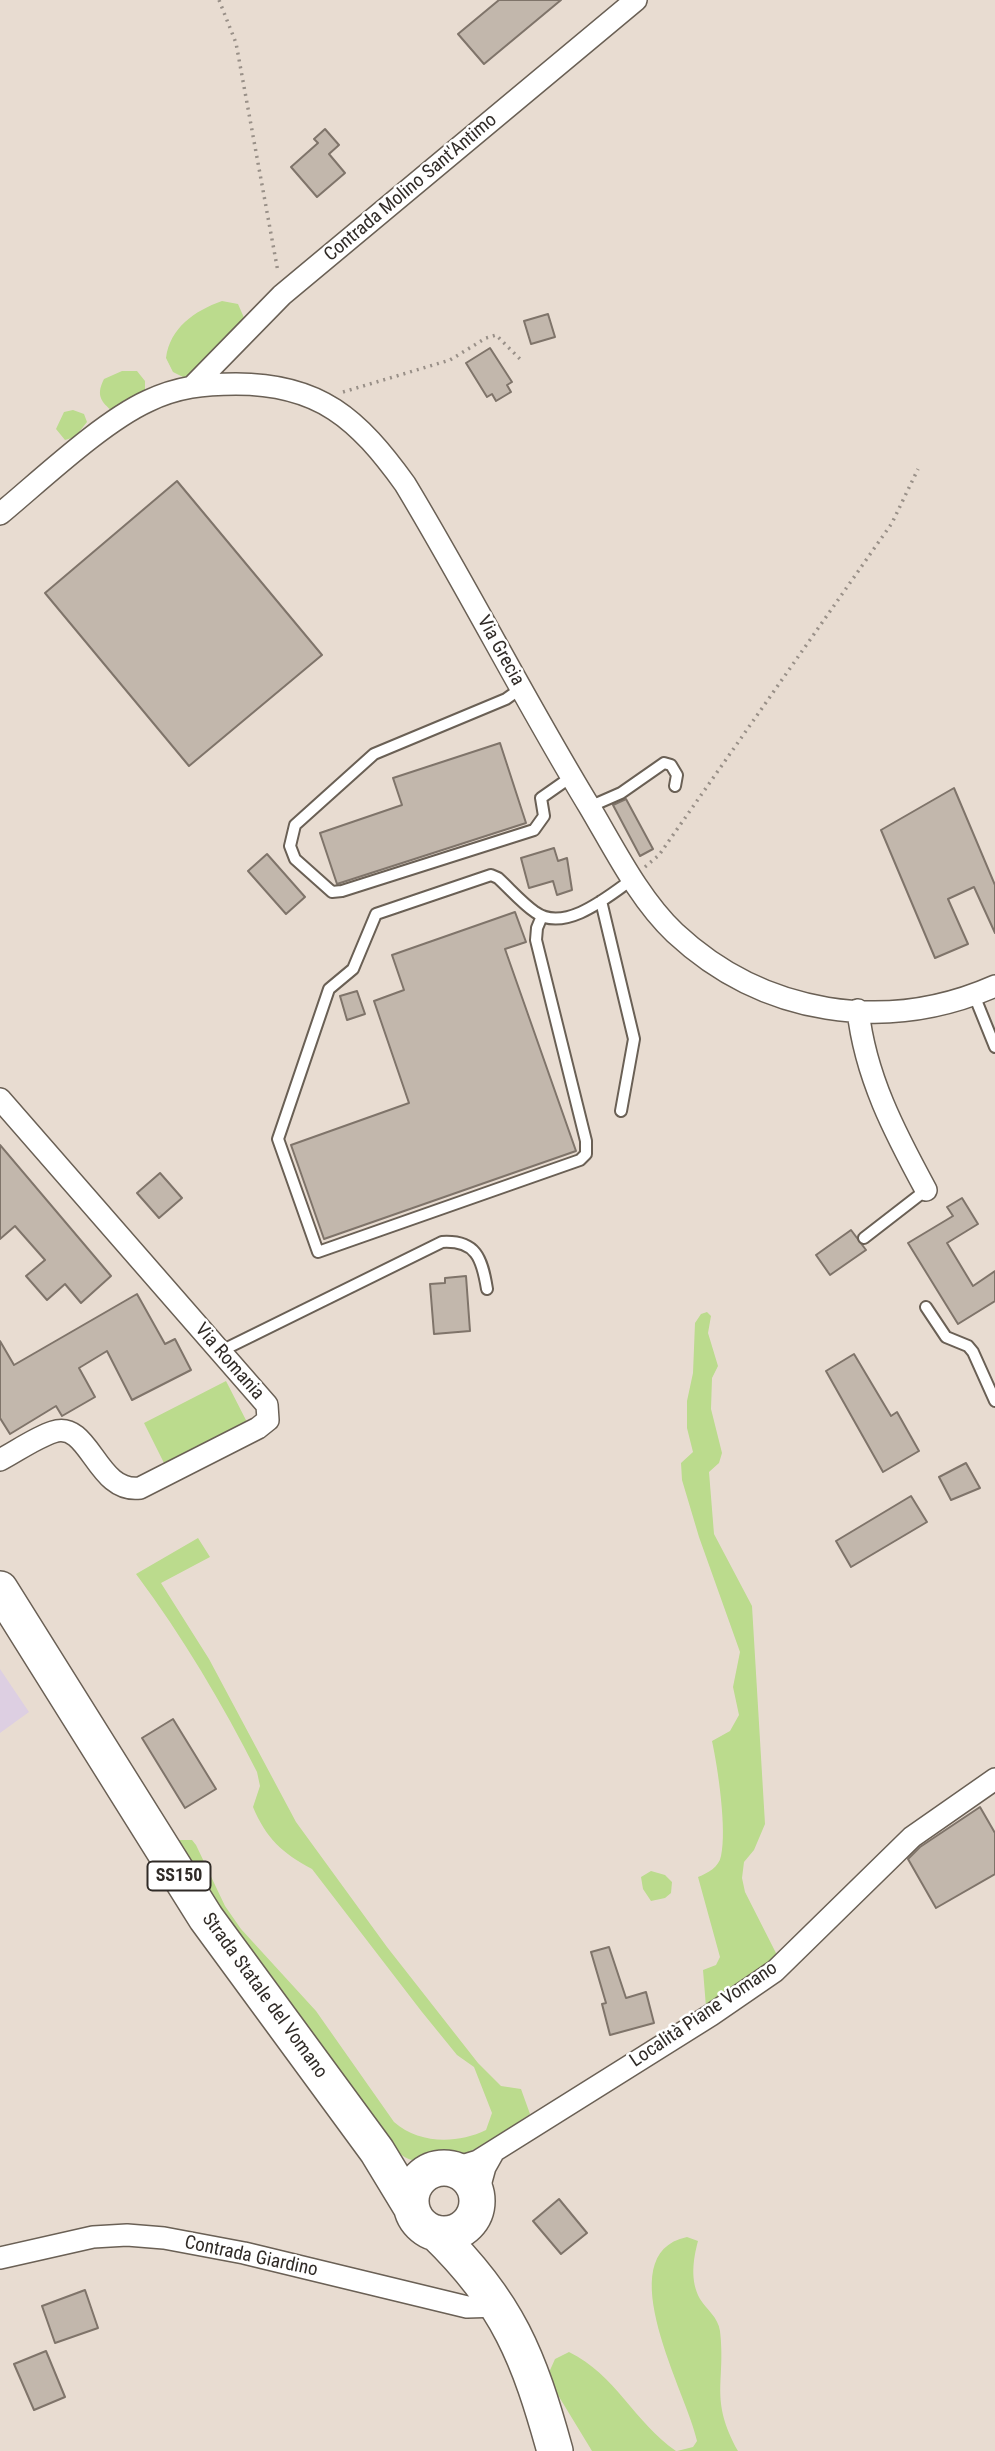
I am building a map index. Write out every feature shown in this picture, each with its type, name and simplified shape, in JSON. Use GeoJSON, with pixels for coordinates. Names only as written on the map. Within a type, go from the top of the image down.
{"type":"FeatureCollection","features":[{"type":"Feature","properties":{"kind":"main road","name":"Strada Statale del Vomano"},"geometry":{"type":"LineString","coordinates":[[0,1589],[206,1918],[377,2151],[411,2207]]}},
{"type":"Feature","properties":{"kind":"main road","name":"Strada Statale del Vomano"},"geometry":{"type":"LineString","coordinates":[[377,2151],[397,2164],[443,2169]]}},
{"type":"Feature","properties":{"kind":"main road"},"geometry":{"type":"LineString","coordinates":[[460,2218],[420,2224],[411,2207],[413,2189],[425,2174],[443,2169],[468,2179],[460,2218],[470,2270],[500,2306],[533,2376],[555,2451]]}},
{"type":"Feature","properties":{"kind":"street","name":"Contrada Molino Sant'Antimo"},"geometry":{"type":"LineString","coordinates":[[194,384],[282,295],[636,0]]}},
{"type":"Feature","properties":{"kind":"street","name":"Via Grecia"},"geometry":{"type":"LineString","coordinates":[[0,514],[114,421],[147,401],[194,384],[266,384],[292,389],[323,403],[346,417],[375,442],[405,484],[589,807],[634,878],[674,932],[742,983],[785,999],[823,1007],[858,1010],[920,1009],[943,1006],[995,986]]}},
{"type":"Feature","properties":{"kind":"street"},"geometry":{"type":"LineString","coordinates":[[858,1010],[866,1061],[897,1136],[926,1190]]}},
{"type":"Feature","properties":{"kind":"street","name":"Via Romania"},"geometry":{"type":"LineString","coordinates":[[0,1099],[267,1405],[268,1420],[258,1428],[140,1488],[128,1490],[115,1484],[84,1443],[68,1432],[55,1431],[0,1460]]}},
{"type":"Feature","properties":{"kind":"street","name":"Località Piane Vomano"},"geometry":{"type":"LineString","coordinates":[[443,2169],[466,2166],[494,2151],[712,2015],[775,1971],[912,1836],[995,1779]]}},
{"type":"Feature","properties":{"kind":"street"},"geometry":{"type":"LineString","coordinates":[[460,2218],[494,2151]]}},
{"type":"Feature","properties":{"kind":"street","name":"Contrada Giardino"},"geometry":{"type":"LineString","coordinates":[[0,2258],[93,2237],[127,2235],[164,2238],[244,2253],[467,2307],[500,2306]]}},
{"type":"Feature","properties":{"kind":"lane"},"geometry":{"type":"LineString","coordinates":[[520,689],[506,699],[374,754],[295,825],[290,846],[295,859],[332,892],[342,891],[534,830],[544,816],[541,798],[571,777]]}},
{"type":"Feature","properties":{"kind":"lane"},"geometry":{"type":"LineString","coordinates":[[589,807],[621,793],[664,763],[671,765],[677,775],[675,786]]}},
{"type":"Feature","properties":{"kind":"lane"},"geometry":{"type":"LineString","coordinates":[[542,916],[536,940],[586,1141],[586,1154],[580,1160],[318,1252],[278,1139],[330,989],[353,969],[373,918],[392,907],[484,875],[498,878],[542,916],[562,919],[601,901],[634,878]]}},
{"type":"Feature","properties":{"kind":"lane"},"geometry":{"type":"LineString","coordinates":[[601,901],[635,1039],[621,1111]]}},
{"type":"Feature","properties":{"kind":"lane"},"geometry":{"type":"LineString","coordinates":[[974,995],[995,1047]]}},
{"type":"Feature","properties":{"kind":"lane"},"geometry":{"type":"LineString","coordinates":[[864,1238],[926,1190]]}},
{"type":"Feature","properties":{"kind":"lane"},"geometry":{"type":"LineString","coordinates":[[221,1351],[442,1242],[458,1241],[470,1245],[484,1271],[487,1289]]}},
{"type":"Feature","properties":{"kind":"lane"},"geometry":{"type":"LineString","coordinates":[[926,1307],[946,1337],[968,1346],[995,1401]]}},
{"type":"Feature","properties":{"kind":"path"},"geometry":{"type":"LineString","coordinates":[[219,0],[236,43],[282,295]]}},
{"type":"Feature","properties":{"kind":"path"},"geometry":{"type":"LineString","coordinates":[[323,403],[340,393],[450,360],[486,338],[496,335],[522,361]]}},
{"type":"Feature","properties":{"kind":"path"},"geometry":{"type":"LineString","coordinates":[[634,878],[659,855],[892,523],[918,469]]}},
{"type":"Feature","properties":{"kind":"shaded area"},"geometry":{"type":"Polygon","coordinates":[[[0,1669],[29,1712],[0,1733],[0,1669]]]}},
{"type":"Feature","properties":{"kind":"green space"},"geometry":{"type":"Polygon","coordinates":[[[222,301],[238,304],[245,320],[205,369],[185,378],[173,372],[166,358],[168,347],[178,329],[202,310],[222,301]]]}},
{"type":"Feature","properties":{"kind":"green space"},"geometry":{"type":"Polygon","coordinates":[[[122,371],[137,371],[145,381],[145,391],[124,408],[111,410],[102,399],[100,388],[104,379],[122,371]]]}},
{"type":"Feature","properties":{"kind":"green space"},"geometry":{"type":"Polygon","coordinates":[[[73,410],[84,414],[87,422],[75,437],[65,440],[56,429],[64,412],[73,410]]]}},
{"type":"Feature","properties":{"kind":"green space"},"geometry":{"type":"Polygon","coordinates":[[[707,1312],[711,1316],[708,1333],[718,1366],[712,1378],[711,1409],[722,1453],[719,1463],[709,1472],[714,1534],[752,1606],[765,1824],[754,1850],[744,1862],[742,1878],[745,1892],[778,1957],[706,2007],[703,1970],[716,1965],[720,1957],[698,1877],[715,1866],[721,1856],[722,1815],[712,1741],[730,1731],[739,1715],[733,1687],[740,1652],[699,1537],[682,1480],[681,1463],[693,1452],[687,1428],[687,1401],[693,1373],[695,1323],[701,1314],[707,1312]]]}},
{"type":"Feature","properties":{"kind":"green space"},"geometry":{"type":"Polygon","coordinates":[[[226,1381],[249,1426],[166,1467],[144,1423],[226,1381]]]}},
{"type":"Feature","properties":{"kind":"green space"},"geometry":{"type":"Polygon","coordinates":[[[198,1538],[210,1557],[161,1583],[209,1659],[296,1822],[387,1947],[478,2063],[501,2086],[521,2089],[530,2114],[475,2149],[445,2160],[429,2162],[409,2159],[385,2142],[243,1958],[178,1840],[192,1840],[196,1845],[225,1906],[241,1929],[316,2011],[394,2122],[415,2134],[438,2140],[463,2138],[486,2130],[492,2113],[474,2067],[457,2055],[312,1869],[284,1851],[263,1828],[253,1807],[260,1786],[257,1772],[201,1671],[136,1574],[198,1538]]]}},
{"type":"Feature","properties":{"kind":"green space"},"geometry":{"type":"Polygon","coordinates":[[[651,1871],[665,1875],[672,1882],[671,1893],[665,1898],[651,1901],[643,1889],[641,1877],[651,1871]]]}},
{"type":"Feature","properties":{"kind":"green space"},"geometry":{"type":"Polygon","coordinates":[[[687,2237],[698,2241],[693,2270],[697,2292],[719,2326],[721,2403],[729,2433],[738,2451],[677,2451],[693,2447],[697,2441],[659,2329],[652,2297],[653,2270],[664,2249],[687,2237]]]}},
{"type":"Feature","properties":{"kind":"green space"},"geometry":{"type":"Polygon","coordinates":[[[569,2352],[599,2373],[648,2427],[676,2451],[592,2451],[547,2377],[555,2359],[569,2352]]]}},
{"type":"Feature","properties":{"kind":"building"},"geometry":{"type":"Polygon","coordinates":[[[499,0],[561,0],[484,64],[458,34],[499,0]]]}},
{"type":"Feature","properties":{"kind":"building"},"geometry":{"type":"Polygon","coordinates":[[[325,129],[339,145],[329,154],[345,173],[317,197],[291,167],[318,143],[314,139],[325,129]]]}},
{"type":"Feature","properties":{"kind":"building"},"geometry":{"type":"Polygon","coordinates":[[[548,314],[555,337],[531,344],[524,321],[548,314]]]}},
{"type":"Feature","properties":{"kind":"building"},"geometry":{"type":"Polygon","coordinates":[[[490,348],[512,382],[507,385],[511,392],[496,401],[492,394],[487,397],[466,363],[490,348]]]}},
{"type":"Feature","properties":{"kind":"building"},"geometry":{"type":"Polygon","coordinates":[[[177,481],[322,655],[189,766],[45,593],[177,481]]]}},
{"type":"Feature","properties":{"kind":"building"},"geometry":{"type":"Polygon","coordinates":[[[500,743],[526,823],[337,884],[320,833],[402,805],[393,778],[500,743]]]}},
{"type":"Feature","properties":{"kind":"building"},"geometry":{"type":"Polygon","coordinates":[[[954,788],[995,885],[995,933],[974,887],[948,899],[968,944],[935,958],[881,830],[954,788]]]}},
{"type":"Feature","properties":{"kind":"building"},"geometry":{"type":"Polygon","coordinates":[[[626,799],[653,849],[640,856],[613,805],[626,799]]]}},
{"type":"Feature","properties":{"kind":"building"},"geometry":{"type":"Polygon","coordinates":[[[554,848],[558,861],[567,858],[572,890],[557,895],[553,881],[529,888],[521,858],[554,848]]]}},
{"type":"Feature","properties":{"kind":"building"},"geometry":{"type":"Polygon","coordinates":[[[267,854],[305,897],[286,914],[248,871],[267,854]]]}},
{"type":"Feature","properties":{"kind":"building"},"geometry":{"type":"Polygon","coordinates":[[[515,912],[526,942],[505,949],[576,1151],[324,1239],[291,1145],[409,1103],[374,1001],[404,990],[392,955],[515,912]]]}},
{"type":"Feature","properties":{"kind":"building"},"geometry":{"type":"Polygon","coordinates":[[[357,991],[365,1014],[347,1020],[340,996],[357,991]]]}},
{"type":"Feature","properties":{"kind":"building"},"geometry":{"type":"Polygon","coordinates":[[[0,1145],[111,1276],[81,1303],[65,1284],[47,1300],[26,1276],[45,1260],[15,1226],[0,1239],[0,1145]]]}},
{"type":"Feature","properties":{"kind":"building"},"geometry":{"type":"Polygon","coordinates":[[[160,1173],[182,1198],[159,1218],[137,1193],[160,1173]]]}},
{"type":"Feature","properties":{"kind":"building"},"geometry":{"type":"Polygon","coordinates":[[[962,1198],[978,1224],[947,1243],[973,1286],[995,1271],[995,1301],[958,1324],[908,1243],[953,1216],[947,1207],[962,1198]]]}},
{"type":"Feature","properties":{"kind":"building"},"geometry":{"type":"Polygon","coordinates":[[[851,1230],[866,1250],[830,1275],[816,1255],[851,1230]]]}},
{"type":"Feature","properties":{"kind":"building"},"geometry":{"type":"Polygon","coordinates":[[[466,1276],[470,1331],[434,1334],[430,1284],[445,1283],[445,1278],[466,1276]]]}},
{"type":"Feature","properties":{"kind":"building"},"geometry":{"type":"Polygon","coordinates":[[[137,1294],[165,1344],[175,1339],[191,1370],[132,1400],[107,1351],[79,1368],[95,1397],[62,1416],[56,1406],[10,1434],[0,1418],[0,1341],[14,1365],[137,1294]]]}},
{"type":"Feature","properties":{"kind":"building"},"geometry":{"type":"Polygon","coordinates":[[[854,1354],[891,1416],[897,1412],[919,1451],[883,1472],[826,1371],[854,1354]]]}},
{"type":"Feature","properties":{"kind":"building"},"geometry":{"type":"Polygon","coordinates":[[[966,1463],[980,1488],[951,1500],[939,1477],[966,1463]]]}},
{"type":"Feature","properties":{"kind":"building"},"geometry":{"type":"Polygon","coordinates":[[[911,1496],[927,1522],[851,1567],[836,1541],[911,1496]]]}},
{"type":"Feature","properties":{"kind":"building"},"geometry":{"type":"Polygon","coordinates":[[[173,1719],[216,1789],[185,1808],[142,1738],[173,1719]]]}},
{"type":"Feature","properties":{"kind":"building"},"geometry":{"type":"Polygon","coordinates":[[[980,1807],[995,1833],[995,1874],[936,1908],[908,1859],[920,1847],[980,1807]]]}},
{"type":"Feature","properties":{"kind":"building"},"geometry":{"type":"Polygon","coordinates":[[[609,1947],[626,1998],[646,1992],[654,2023],[610,2035],[602,2004],[606,2003],[591,1952],[609,1947]]]}},
{"type":"Feature","properties":{"kind":"building"},"geometry":{"type":"Polygon","coordinates":[[[559,2199],[587,2233],[561,2254],[533,2221],[559,2199]]]}},
{"type":"Feature","properties":{"kind":"building"},"geometry":{"type":"Polygon","coordinates":[[[85,2290],[98,2328],[55,2343],[42,2306],[85,2290]]]}},
{"type":"Feature","properties":{"kind":"building"},"geometry":{"type":"Polygon","coordinates":[[[46,2351],[65,2397],[34,2410],[14,2364],[46,2351]]]}}]}
